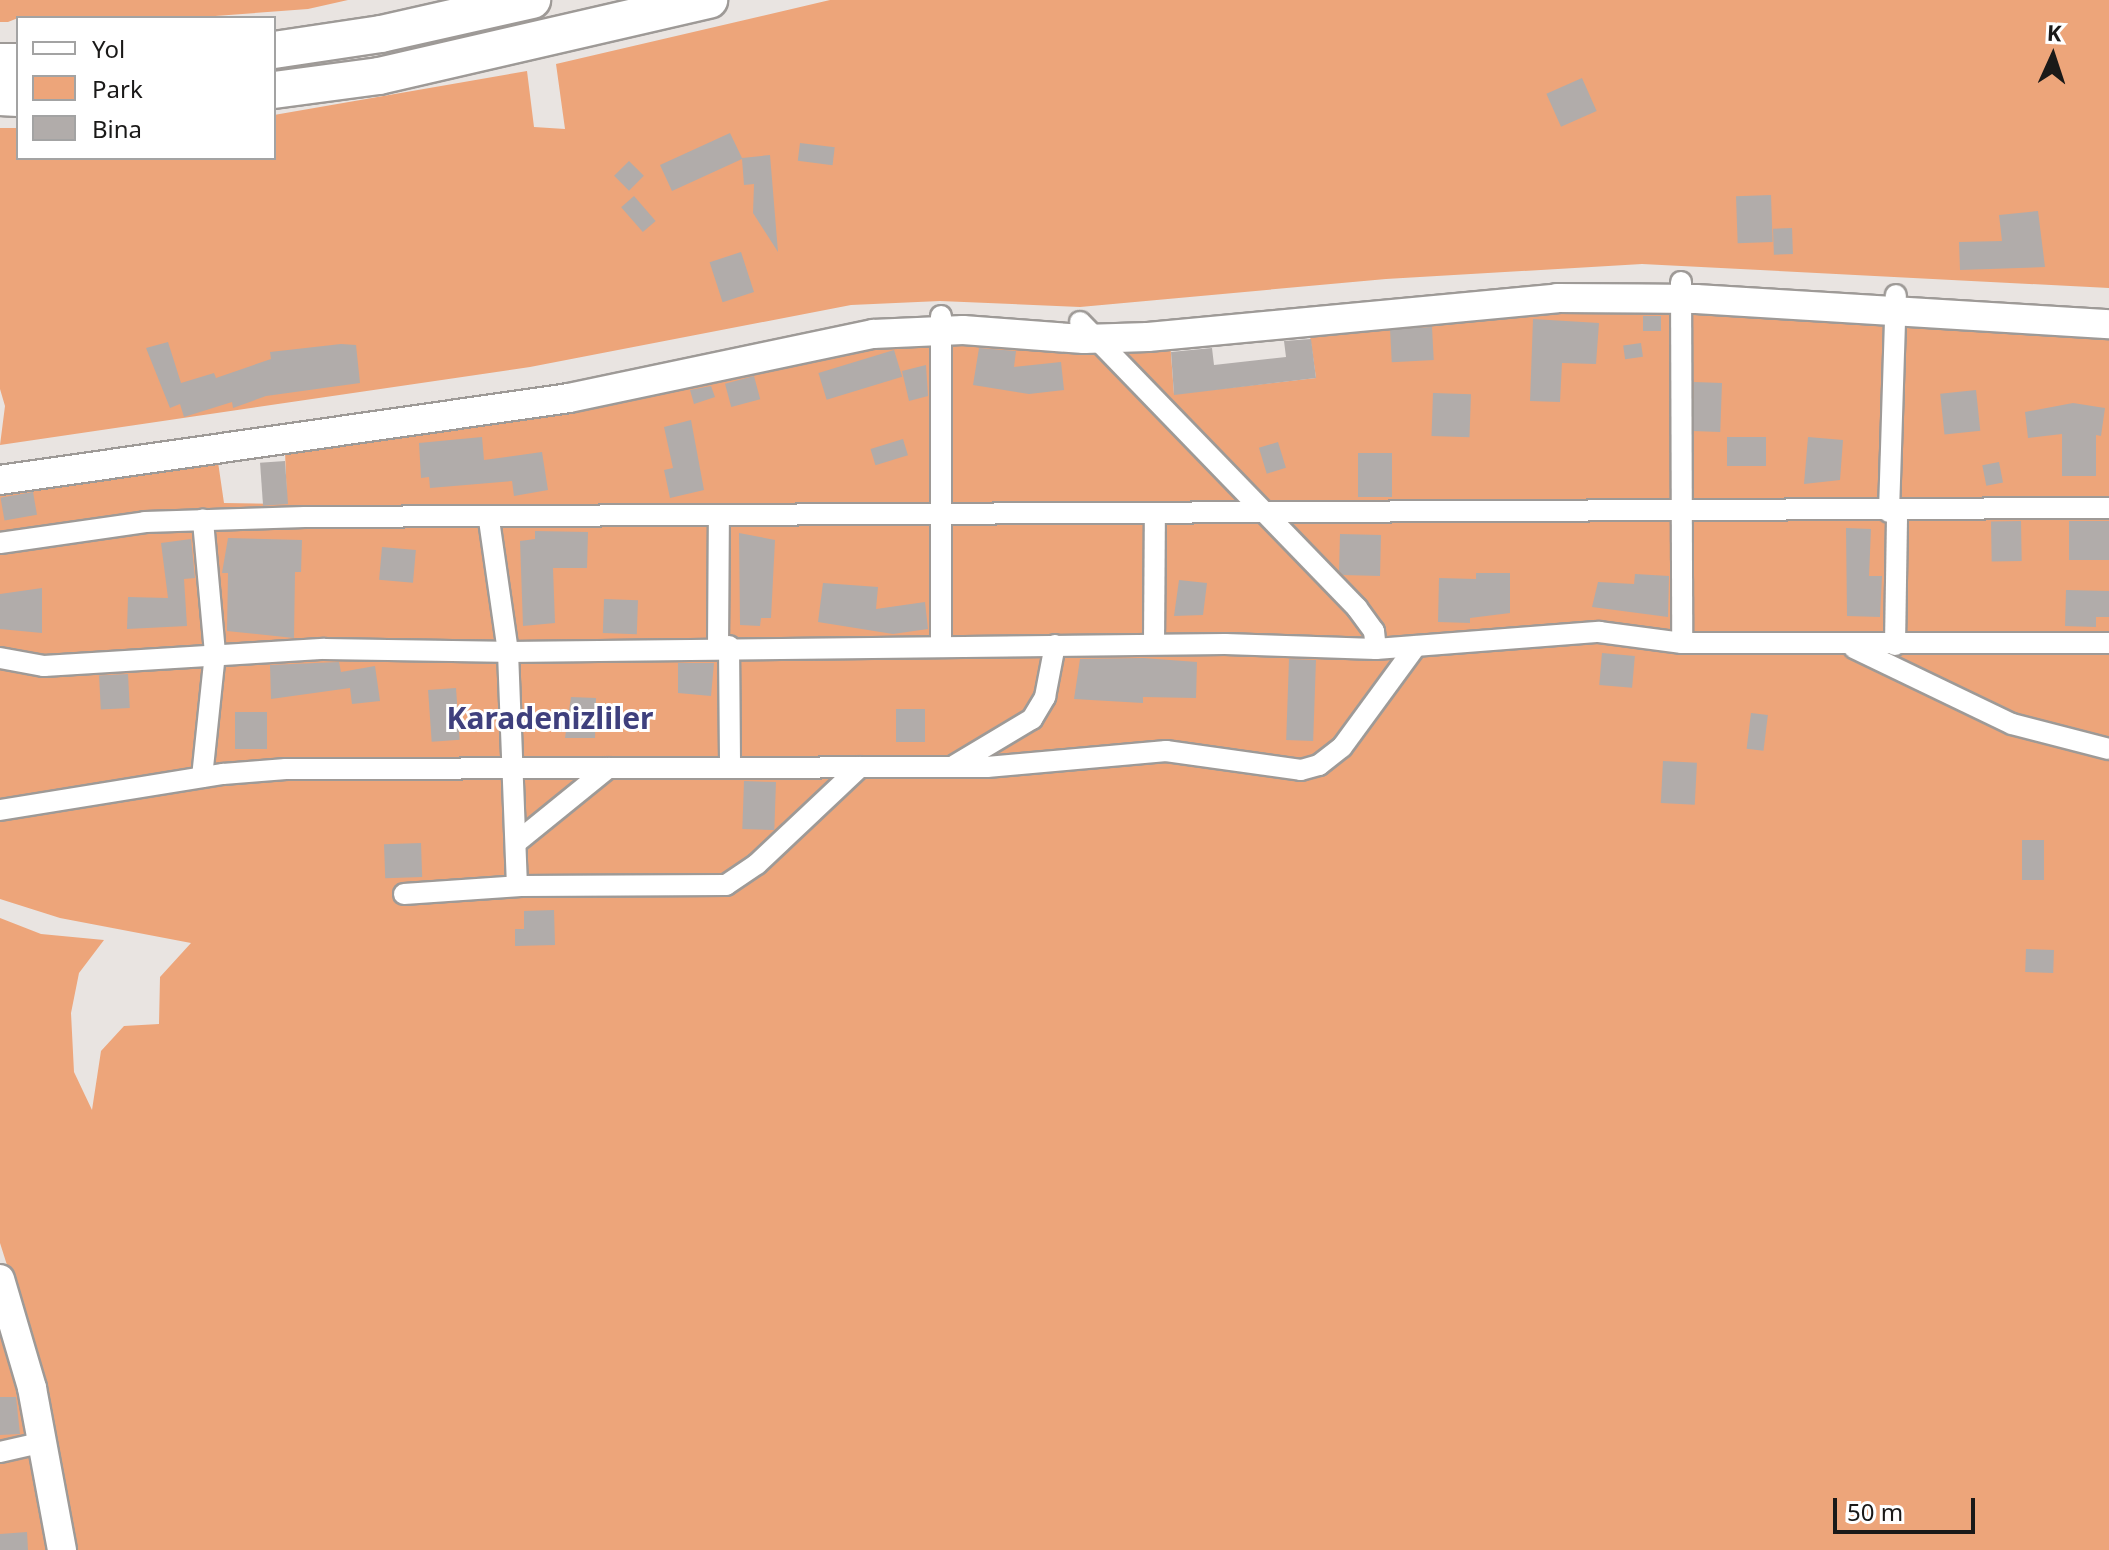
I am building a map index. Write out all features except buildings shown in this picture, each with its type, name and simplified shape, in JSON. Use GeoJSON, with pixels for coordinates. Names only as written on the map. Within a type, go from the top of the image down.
{"type":"FeatureCollection","features":[{"type":"Feature","properties":{"kind":"highway"},"geometry":{"type":"LineString","coordinates":[[276,50],[381,34],[532,0]]}},
{"type":"Feature","properties":{"kind":"highway"},"geometry":{"type":"LineString","coordinates":[[276,90],[379,76],[709,0]]}},
{"type":"Feature","properties":{"kind":"main road"},"geometry":{"type":"LineString","coordinates":[[0,463],[537,387],[824,323],[941,323],[1088,331],[1551,284],[1896,303],[2109,324]]}},
{"type":"Feature","properties":{"kind":"main road"},"geometry":{"type":"LineString","coordinates":[[1896,303],[2109,307]]}},
{"type":"Feature","properties":{"kind":"main road"},"geometry":{"type":"LineString","coordinates":[[0,480],[569,398],[809,344],[941,323]]}},
{"type":"Feature","properties":{"kind":"main road"},"geometry":{"type":"LineString","coordinates":[[0,1279],[44,1442],[62,1550]]}},
{"type":"Feature","properties":{"kind":"street"},"geometry":{"type":"LineString","coordinates":[[1680,290],[1678,512],[1682,643]]}},
{"type":"Feature","properties":{"kind":"street"},"geometry":{"type":"LineString","coordinates":[[1895,645],[1896,303]]}},
{"type":"Feature","properties":{"kind":"street"},"geometry":{"type":"LineString","coordinates":[[941,323],[941,646]]}},
{"type":"Feature","properties":{"kind":"street"},"geometry":{"type":"LineString","coordinates":[[1088,331],[1357,608],[1374,631],[1376,649]]}},
{"type":"Feature","properties":{"kind":"street"},"geometry":{"type":"LineString","coordinates":[[0,543],[145,522],[203,520],[1893,512],[2109,508]]}},
{"type":"Feature","properties":{"kind":"street"},"geometry":{"type":"LineString","coordinates":[[1154,644],[1155,515]]}},
{"type":"Feature","properties":{"kind":"street"},"geometry":{"type":"LineString","coordinates":[[719,518],[730,768]]}},
{"type":"Feature","properties":{"kind":"street"},"geometry":{"type":"LineString","coordinates":[[202,777],[215,653],[203,520]]}},
{"type":"Feature","properties":{"kind":"street"},"geometry":{"type":"LineString","coordinates":[[489,520],[508,652],[516,770],[517,886]]}},
{"type":"Feature","properties":{"kind":"street"},"geometry":{"type":"LineString","coordinates":[[0,658],[44,666],[215,653],[324,649],[508,652],[1154,644],[1376,649],[1599,632],[1682,643],[2109,643]]}},
{"type":"Feature","properties":{"kind":"street"},"geometry":{"type":"LineString","coordinates":[[1847,644],[2012,724],[2109,749]]}},
{"type":"Feature","properties":{"kind":"street"},"geometry":{"type":"LineString","coordinates":[[952,767],[1032,719],[1045,697],[1055,645]]}},
{"type":"Feature","properties":{"kind":"street"},"geometry":{"type":"LineString","coordinates":[[0,810],[202,777],[286,769],[952,767],[1166,751],[1301,770],[1319,765],[1342,747],[1416,646]]}},
{"type":"Feature","properties":{"kind":"street"},"geometry":{"type":"LineString","coordinates":[[404,894],[517,886],[726,885],[757,864],[860,767]]}},
{"type":"Feature","properties":{"kind":"street"},"geometry":{"type":"LineString","coordinates":[[517,842],[608,768]]}},
{"type":"Feature","properties":{"kind":"street"},"geometry":{"type":"LineString","coordinates":[[0,1452],[44,1442]]}},
{"type":"Feature","properties":{"kind":"green space"},"geometry":{"type":"Polygon","coordinates":[[[0,0],[348,0],[308,9],[215,16],[16,16],[8,22],[0,22],[0,0]]]}},
{"type":"Feature","properties":{"kind":"green space"},"geometry":{"type":"Polygon","coordinates":[[[830,0],[2109,0],[2109,288],[1642,264],[1386,279],[1080,307],[940,301],[851,305],[530,367],[0,445],[5,406],[0,389],[0,128],[16,128],[16,160],[276,160],[276,115],[527,71],[534,127],[565,129],[556,64],[830,0]]]}},
{"type":"Feature","properties":{"kind":"green space"},"geometry":{"type":"Polygon","coordinates":[[[1612,304],[2109,331],[2109,1550],[78,1550],[46,1388],[0,1243],[0,918],[41,934],[104,940],[79,973],[71,1013],[74,1072],[92,1110],[101,1051],[124,1026],[159,1024],[160,977],[191,943],[60,918],[0,899],[0,492],[218,462],[224,503],[287,504],[285,451],[838,352],[924,340],[1170,341],[1174,394],[1316,378],[1309,329],[1612,304]]]}},
{"type":"Feature","properties":{"kind":"green space"},"geometry":{"type":"Polygon","coordinates":[[[0,1328],[28,1426],[27,1437],[0,1447],[0,1328]]]}},
{"type":"Feature","properties":{"kind":"green space"},"geometry":{"type":"Polygon","coordinates":[[[31,1456],[52,1550],[0,1550],[0,1460],[31,1456]]]}},
{"type":"Feature","properties":{"kind":"district","name":"Karadenizliler"},"geometry":{"type":"Point","coordinates":[550,718]}}]}
